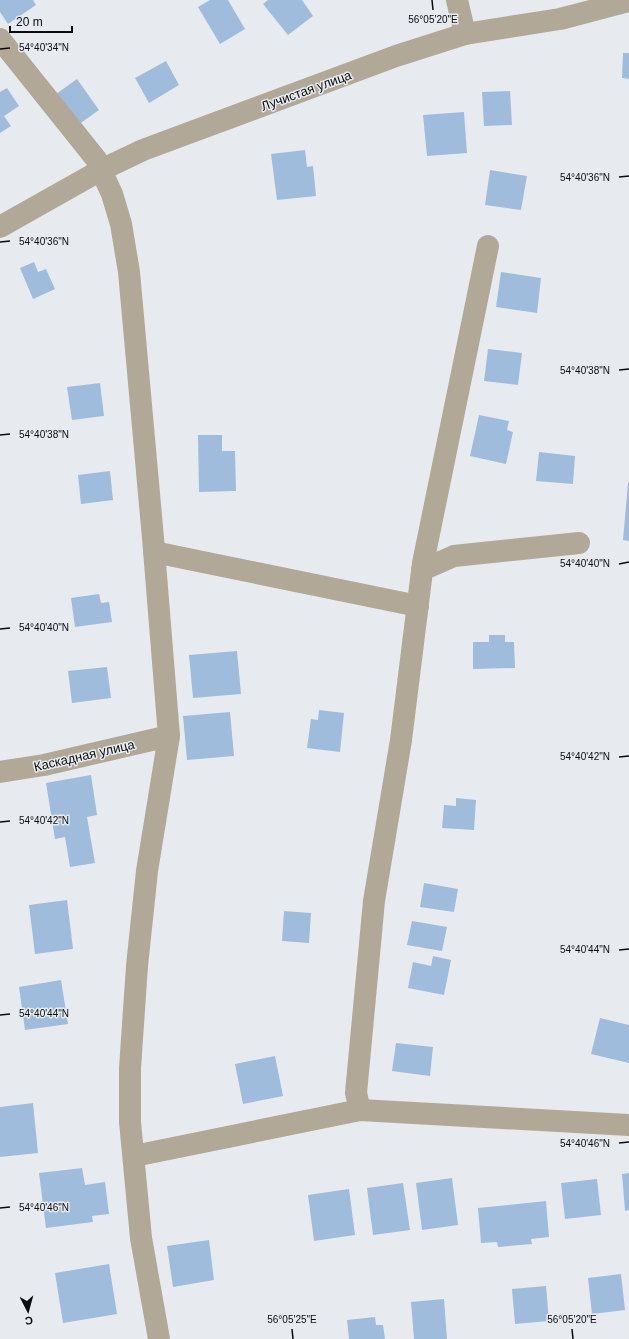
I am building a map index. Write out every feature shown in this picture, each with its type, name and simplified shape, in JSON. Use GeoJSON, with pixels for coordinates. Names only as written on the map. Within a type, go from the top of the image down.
{"type":"FeatureCollection","features":[{"type":"Feature","properties":{"kind":"street"},"geometry":{"type":"LineString","coordinates":[[457,0],[465,34]]}},
{"type":"Feature","properties":{"kind":"street","name":"Лучистая улица"},"geometry":{"type":"LineString","coordinates":[[0,227],[101,170],[143,150],[396,56],[465,34],[560,19],[629,1]]}},
{"type":"Feature","properties":{"kind":"street"},"geometry":{"type":"LineString","coordinates":[[0,39],[96,159],[112,194],[121,224],[129,272],[169,736],[147,871],[137,966],[130,1068],[130,1122],[141,1238],[159,1339]]}},
{"type":"Feature","properties":{"kind":"street"},"geometry":{"type":"LineString","coordinates":[[360,1110],[356,1093],[374,901],[401,740],[422,570],[488,246]]}},
{"type":"Feature","properties":{"kind":"street"},"geometry":{"type":"LineString","coordinates":[[422,570],[454,556],[579,543]]}},
{"type":"Feature","properties":{"kind":"street"},"geometry":{"type":"LineString","coordinates":[[154,552],[418,606]]}},
{"type":"Feature","properties":{"kind":"street","name":"Каскадная улица"},"geometry":{"type":"LineString","coordinates":[[0,772],[44,765],[169,736]]}},
{"type":"Feature","properties":{"kind":"street"},"geometry":{"type":"LineString","coordinates":[[134,1156],[360,1110],[629,1125]]}},
{"type":"Feature","properties":{"kind":"building"},"geometry":{"type":"Polygon","coordinates":[[[0,0],[33,0],[36,5],[8,24],[0,12],[0,0]]]}},
{"type":"Feature","properties":{"kind":"building"},"geometry":{"type":"Polygon","coordinates":[[[210,0],[228,0],[245,29],[220,44],[198,7],[210,0]]]}},
{"type":"Feature","properties":{"kind":"building"},"geometry":{"type":"Polygon","coordinates":[[[268,0],[302,0],[313,16],[288,35],[263,4],[268,0]]]}},
{"type":"Feature","properties":{"kind":"building"},"geometry":{"type":"Polygon","coordinates":[[[623,53],[629,53],[629,79],[622,78],[623,53]]]}},
{"type":"Feature","properties":{"kind":"building"},"geometry":{"type":"Polygon","coordinates":[[[166,61],[179,85],[149,103],[135,78],[166,61]]]}},
{"type":"Feature","properties":{"kind":"building"},"geometry":{"type":"Polygon","coordinates":[[[77,79],[99,110],[78,125],[56,94],[77,79]]]}},
{"type":"Feature","properties":{"kind":"building"},"geometry":{"type":"Polygon","coordinates":[[[7,88],[19,106],[4,116],[11,126],[0,133],[0,92],[7,88]]]}},
{"type":"Feature","properties":{"kind":"building"},"geometry":{"type":"Polygon","coordinates":[[[510,91],[512,125],[484,126],[482,92],[510,91]]]}},
{"type":"Feature","properties":{"kind":"building"},"geometry":{"type":"Polygon","coordinates":[[[464,112],[467,153],[427,156],[423,115],[464,112]]]}},
{"type":"Feature","properties":{"kind":"building"},"geometry":{"type":"Polygon","coordinates":[[[305,150],[307,167],[313,166],[316,196],[277,200],[271,154],[305,150]]]}},
{"type":"Feature","properties":{"kind":"building"},"geometry":{"type":"Polygon","coordinates":[[[490,170],[527,176],[521,210],[485,205],[490,170]]]}},
{"type":"Feature","properties":{"kind":"building"},"geometry":{"type":"Polygon","coordinates":[[[34,262],[38,272],[46,269],[55,289],[33,299],[20,268],[34,262]]]}},
{"type":"Feature","properties":{"kind":"building"},"geometry":{"type":"Polygon","coordinates":[[[501,272],[541,278],[537,313],[496,307],[501,272]]]}},
{"type":"Feature","properties":{"kind":"building"},"geometry":{"type":"Polygon","coordinates":[[[488,349],[522,353],[518,385],[484,381],[488,349]]]}},
{"type":"Feature","properties":{"kind":"building"},"geometry":{"type":"Polygon","coordinates":[[[100,383],[104,416],[72,420],[67,387],[100,383]]]}},
{"type":"Feature","properties":{"kind":"building"},"geometry":{"type":"Polygon","coordinates":[[[479,415],[509,421],[507,430],[513,432],[506,464],[470,456],[479,415]]]}},
{"type":"Feature","properties":{"kind":"building"},"geometry":{"type":"Polygon","coordinates":[[[198,435],[222,435],[222,451],[235,451],[236,491],[199,492],[198,435]]]}},
{"type":"Feature","properties":{"kind":"building"},"geometry":{"type":"Polygon","coordinates":[[[539,452],[575,456],[573,484],[536,481],[539,452]]]}},
{"type":"Feature","properties":{"kind":"building"},"geometry":{"type":"Polygon","coordinates":[[[110,471],[113,500],[81,504],[78,475],[110,471]]]}},
{"type":"Feature","properties":{"kind":"building"},"geometry":{"type":"Polygon","coordinates":[[[629,483],[629,541],[623,540],[629,483]]]}},
{"type":"Feature","properties":{"kind":"building"},"geometry":{"type":"Polygon","coordinates":[[[99,594],[101,603],[109,602],[112,622],[75,627],[71,598],[99,594]]]}},
{"type":"Feature","properties":{"kind":"building"},"geometry":{"type":"Polygon","coordinates":[[[489,635],[505,635],[505,642],[514,642],[515,668],[473,669],[473,642],[489,642],[489,635]]]}},
{"type":"Feature","properties":{"kind":"building"},"geometry":{"type":"Polygon","coordinates":[[[237,651],[241,694],[193,698],[189,655],[237,651]]]}},
{"type":"Feature","properties":{"kind":"building"},"geometry":{"type":"Polygon","coordinates":[[[107,667],[111,698],[72,703],[68,671],[107,667]]]}},
{"type":"Feature","properties":{"kind":"building"},"geometry":{"type":"Polygon","coordinates":[[[319,710],[344,713],[340,752],[307,748],[311,719],[318,720],[319,710]]]}},
{"type":"Feature","properties":{"kind":"building"},"geometry":{"type":"Polygon","coordinates":[[[230,712],[234,756],[187,760],[183,716],[230,712]]]}},
{"type":"Feature","properties":{"kind":"building"},"geometry":{"type":"Polygon","coordinates":[[[91,775],[97,815],[87,817],[95,863],[70,867],[65,837],[55,839],[46,783],[91,775]]]}},
{"type":"Feature","properties":{"kind":"building"},"geometry":{"type":"Polygon","coordinates":[[[456,798],[476,800],[474,830],[442,828],[444,805],[456,806],[456,798]]]}},
{"type":"Feature","properties":{"kind":"building"},"geometry":{"type":"Polygon","coordinates":[[[424,883],[458,889],[454,912],[420,907],[424,883]]]}},
{"type":"Feature","properties":{"kind":"building"},"geometry":{"type":"Polygon","coordinates":[[[67,900],[73,949],[35,954],[29,905],[67,900]]]}},
{"type":"Feature","properties":{"kind":"building"},"geometry":{"type":"Polygon","coordinates":[[[284,911],[311,913],[309,943],[282,941],[284,911]]]}},
{"type":"Feature","properties":{"kind":"building"},"geometry":{"type":"Polygon","coordinates":[[[412,921],[447,927],[442,951],[407,945],[412,921]]]}},
{"type":"Feature","properties":{"kind":"building"},"geometry":{"type":"Polygon","coordinates":[[[433,956],[451,960],[444,995],[408,988],[413,962],[431,966],[433,956]]]}},
{"type":"Feature","properties":{"kind":"building"},"geometry":{"type":"Polygon","coordinates":[[[61,980],[68,1024],[25,1030],[19,987],[61,980]]]}},
{"type":"Feature","properties":{"kind":"building"},"geometry":{"type":"Polygon","coordinates":[[[600,1018],[629,1025],[629,1063],[591,1054],[600,1018]]]}},
{"type":"Feature","properties":{"kind":"building"},"geometry":{"type":"Polygon","coordinates":[[[396,1043],[433,1047],[430,1076],[392,1071],[396,1043]]]}},
{"type":"Feature","properties":{"kind":"building"},"geometry":{"type":"Polygon","coordinates":[[[275,1056],[283,1096],[243,1104],[235,1064],[275,1056]]]}},
{"type":"Feature","properties":{"kind":"building"},"geometry":{"type":"Polygon","coordinates":[[[33,1103],[38,1153],[0,1157],[0,1107],[33,1103]]]}},
{"type":"Feature","properties":{"kind":"building"},"geometry":{"type":"Polygon","coordinates":[[[82,1168],[85,1185],[105,1182],[109,1214],[92,1216],[93,1222],[46,1228],[39,1173],[82,1168]]]}},
{"type":"Feature","properties":{"kind":"building"},"geometry":{"type":"Polygon","coordinates":[[[629,1173],[629,1210],[625,1211],[622,1174],[629,1173]]]}},
{"type":"Feature","properties":{"kind":"building"},"geometry":{"type":"Polygon","coordinates":[[[452,1178],[458,1225],[422,1230],[416,1183],[452,1178]]]}},
{"type":"Feature","properties":{"kind":"building"},"geometry":{"type":"Polygon","coordinates":[[[597,1179],[601,1215],[565,1219],[561,1183],[597,1179]]]}},
{"type":"Feature","properties":{"kind":"building"},"geometry":{"type":"Polygon","coordinates":[[[403,1183],[410,1230],[373,1235],[367,1188],[403,1183]]]}},
{"type":"Feature","properties":{"kind":"building"},"geometry":{"type":"Polygon","coordinates":[[[349,1189],[355,1235],[314,1241],[308,1195],[349,1189]]]}},
{"type":"Feature","properties":{"kind":"building"},"geometry":{"type":"Polygon","coordinates":[[[546,1201],[549,1237],[531,1239],[532,1244],[498,1247],[497,1242],[481,1243],[478,1208],[546,1201]]]}},
{"type":"Feature","properties":{"kind":"building"},"geometry":{"type":"Polygon","coordinates":[[[209,1240],[214,1280],[173,1287],[167,1246],[209,1240]]]}},
{"type":"Feature","properties":{"kind":"building"},"geometry":{"type":"Polygon","coordinates":[[[109,1264],[117,1314],[63,1323],[55,1273],[109,1264]]]}},
{"type":"Feature","properties":{"kind":"building"},"geometry":{"type":"Polygon","coordinates":[[[621,1274],[625,1310],[592,1314],[588,1278],[621,1274]]]}},
{"type":"Feature","properties":{"kind":"building"},"geometry":{"type":"Polygon","coordinates":[[[546,1286],[549,1321],[515,1324],[512,1289],[546,1286]]]}},
{"type":"Feature","properties":{"kind":"building"},"geometry":{"type":"Polygon","coordinates":[[[444,1299],[447,1339],[414,1339],[411,1302],[444,1299]]]}},
{"type":"Feature","properties":{"kind":"building"},"geometry":{"type":"Polygon","coordinates":[[[375,1317],[376,1325],[383,1325],[385,1339],[349,1339],[347,1320],[375,1317]]]}}]}
